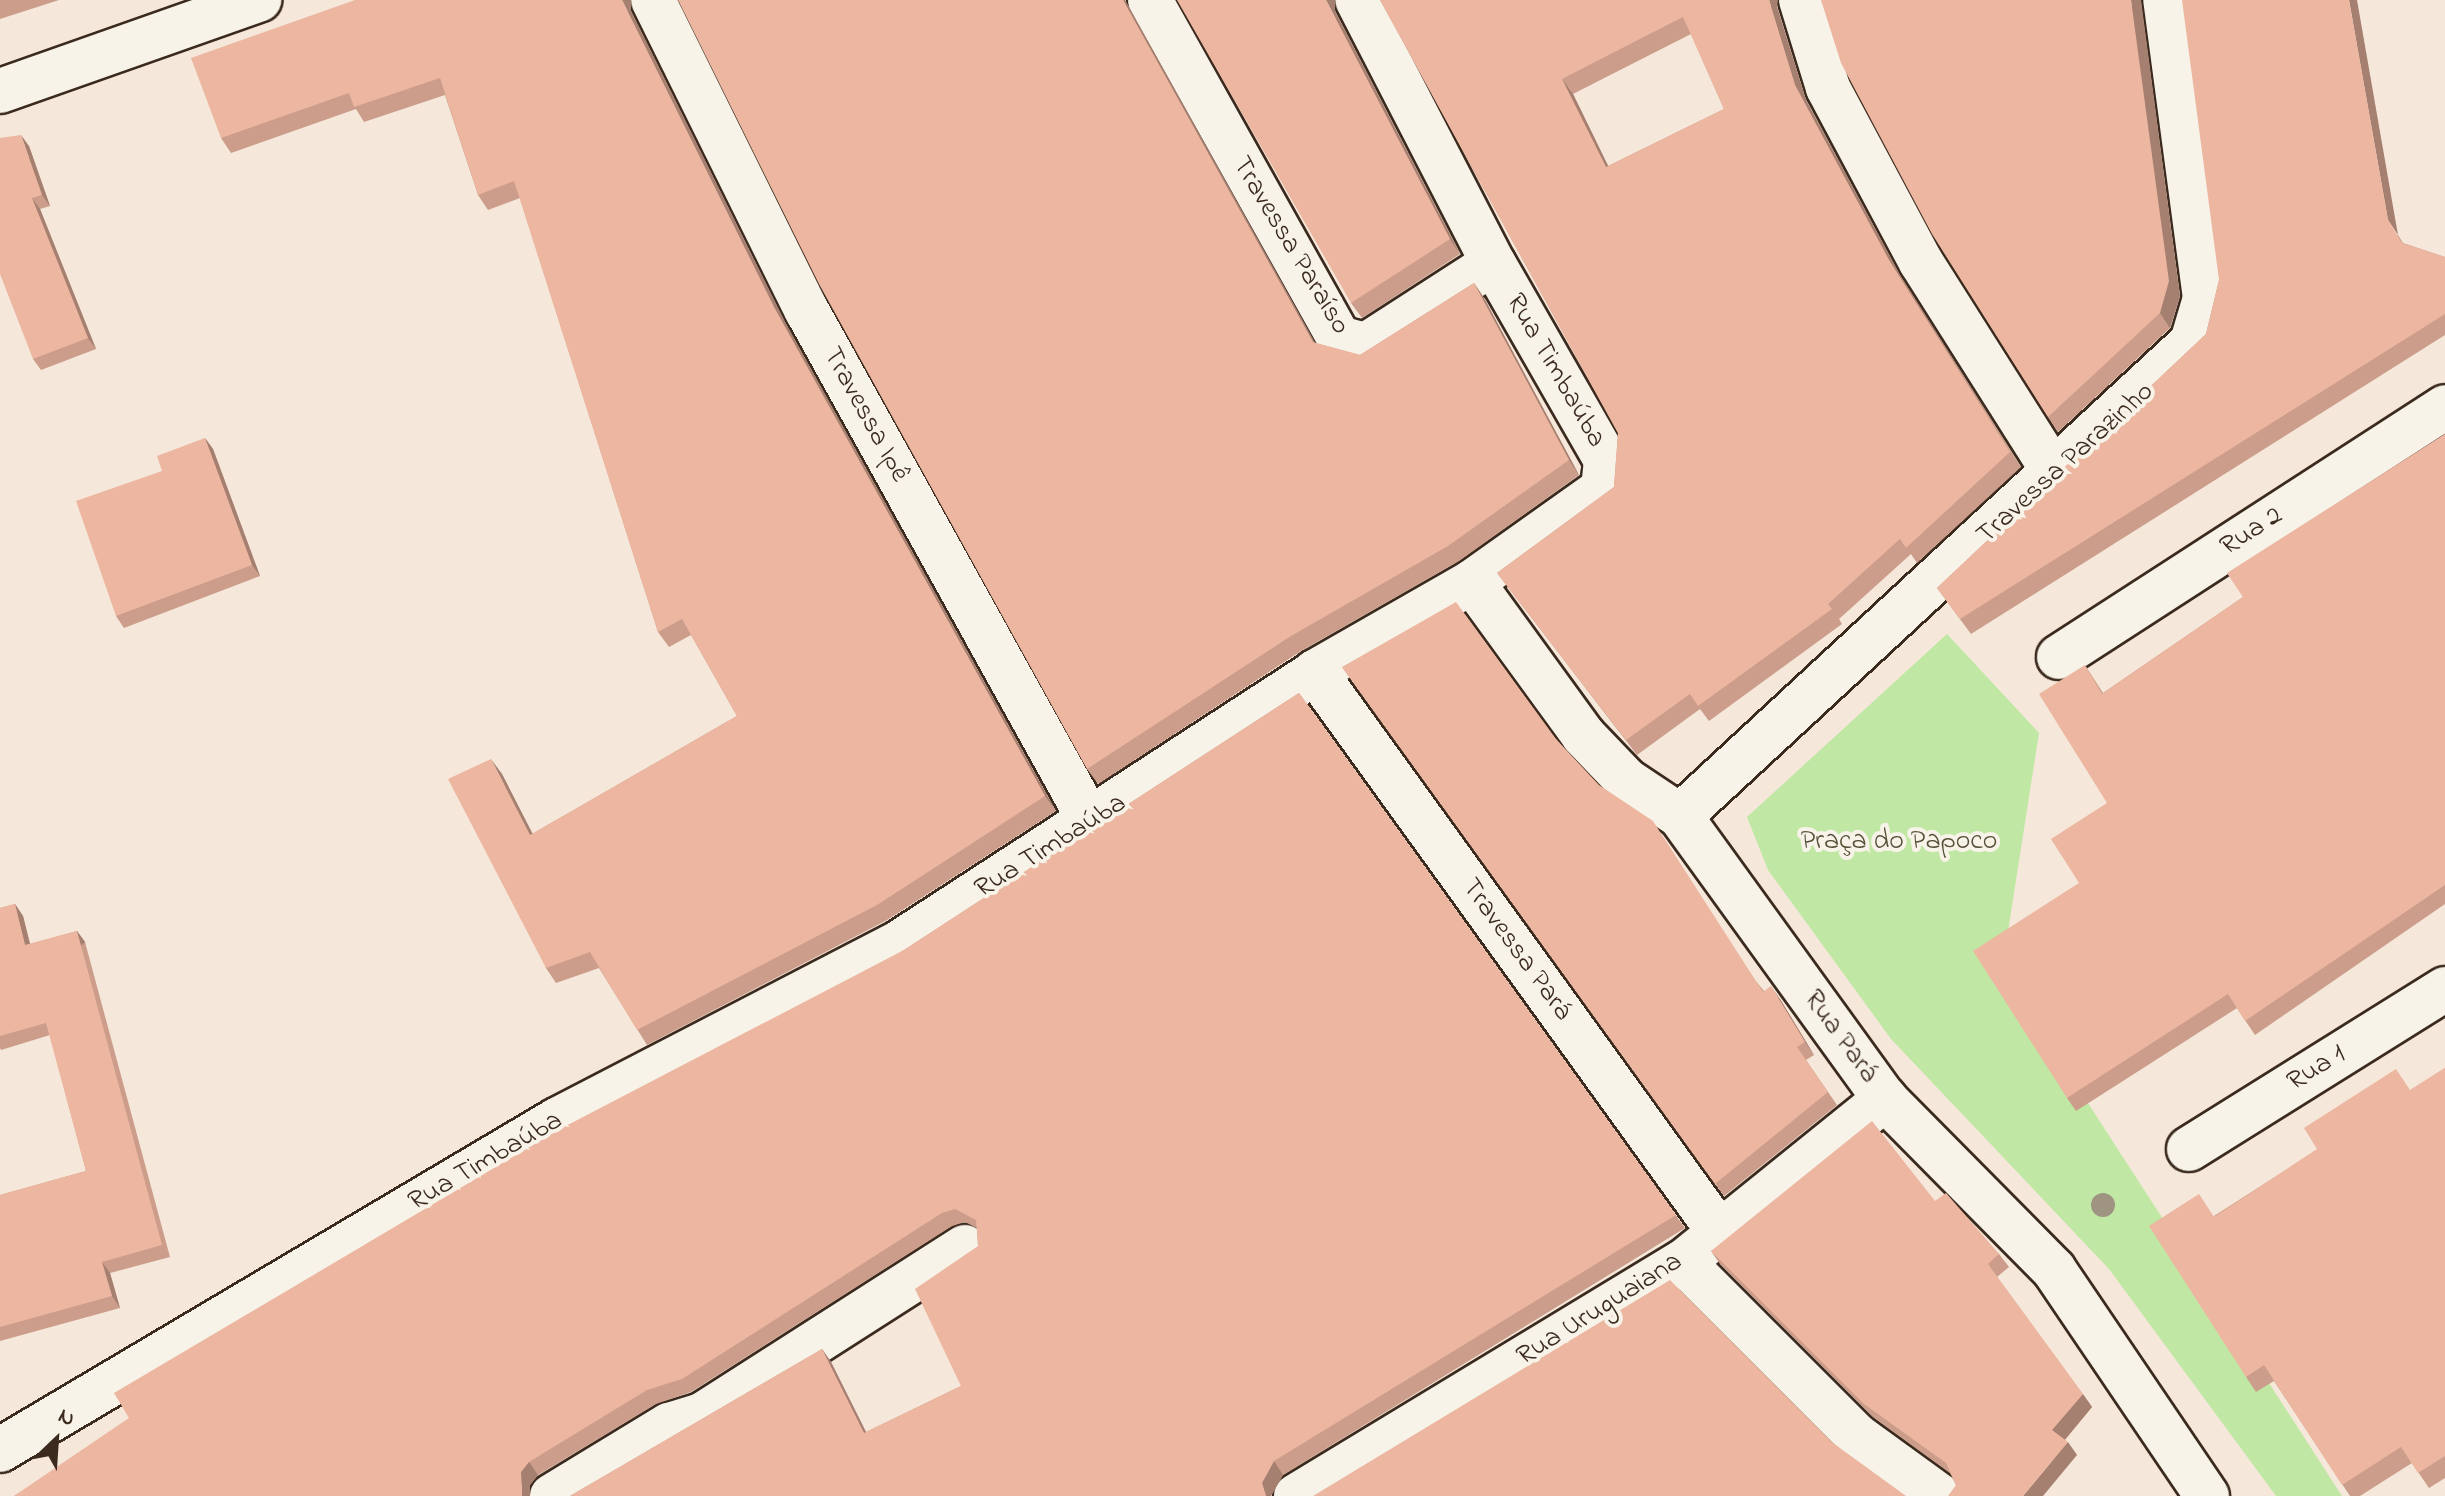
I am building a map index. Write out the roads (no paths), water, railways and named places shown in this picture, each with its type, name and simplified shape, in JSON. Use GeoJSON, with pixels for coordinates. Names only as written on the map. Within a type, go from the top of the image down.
{"type":"FeatureCollection","features":[{"type":"Feature","properties":{"kind":"street","name":"Travessa Ipê"},"geometry":{"type":"LineString","coordinates":[[653,0],[807,311],[1091,823]]}},
{"type":"Feature","properties":{"kind":"street","name":"Travessa Paraíso"},"geometry":{"type":"LineString","coordinates":[[1150,0],[1339,338],[1366,345],[1493,263]]}},
{"type":"Feature","properties":{"kind":"street","name":"Rua Timbaúba"},"geometry":{"type":"LineString","coordinates":[[0,1450],[557,1120],[900,942],[1091,823],[1315,672],[1472,582],[1609,478],[1357,0]]}},
{"type":"Feature","properties":{"kind":"street"},"geometry":{"type":"LineString","coordinates":[[1801,0],[1828,88],[1913,249],[2055,474]]}},
{"type":"Feature","properties":{"kind":"street","name":"Travessa Parazinho"},"geometry":{"type":"LineString","coordinates":[[1680,816],[2171,368],[2201,321],[2205,298],[2165,0]]}},
{"type":"Feature","properties":{"kind":"street"},"geometry":{"type":"LineString","coordinates":[[0,91],[238,3]]}},
{"type":"Feature","properties":{"kind":"street","name":"Rua 2"},"geometry":{"type":"LineString","coordinates":[[2059,657],[2445,407]]}},
{"type":"Feature","properties":{"kind":"street","name":"Rua Pará"},"geometry":{"type":"LineString","coordinates":[[1472,582],[1590,743],[1626,780],[1680,816],[1885,1099],[2054,1270],[2207,1496]]}},
{"type":"Feature","properties":{"kind":"street","name":"Travessa Pará"},"geometry":{"type":"LineString","coordinates":[[1315,672],[1717,1229]]}},
{"type":"Feature","properties":{"kind":"street","name":"Rua 1"},"geometry":{"type":"LineString","coordinates":[[2189,1149],[2445,989]]}},
{"type":"Feature","properties":{"kind":"street","name":"Rua Uruguaiana"},"geometry":{"type":"LineString","coordinates":[[1296,1496],[1683,1262],[1717,1229],[1885,1099]]}},
{"type":"Feature","properties":{"kind":"street"},"geometry":{"type":"LineString","coordinates":[[552,1496],[669,1425],[702,1415],[965,1247]]}},
{"type":"Feature","properties":{"kind":"street"},"geometry":{"type":"LineString","coordinates":[[1683,1262],[1857,1436],[1940,1496]]}},
{"type":"Feature","properties":{"kind":"park label","name":"Praça do Papoco"},"geometry":{"type":"Point","coordinates":[1899,842]}}]}
